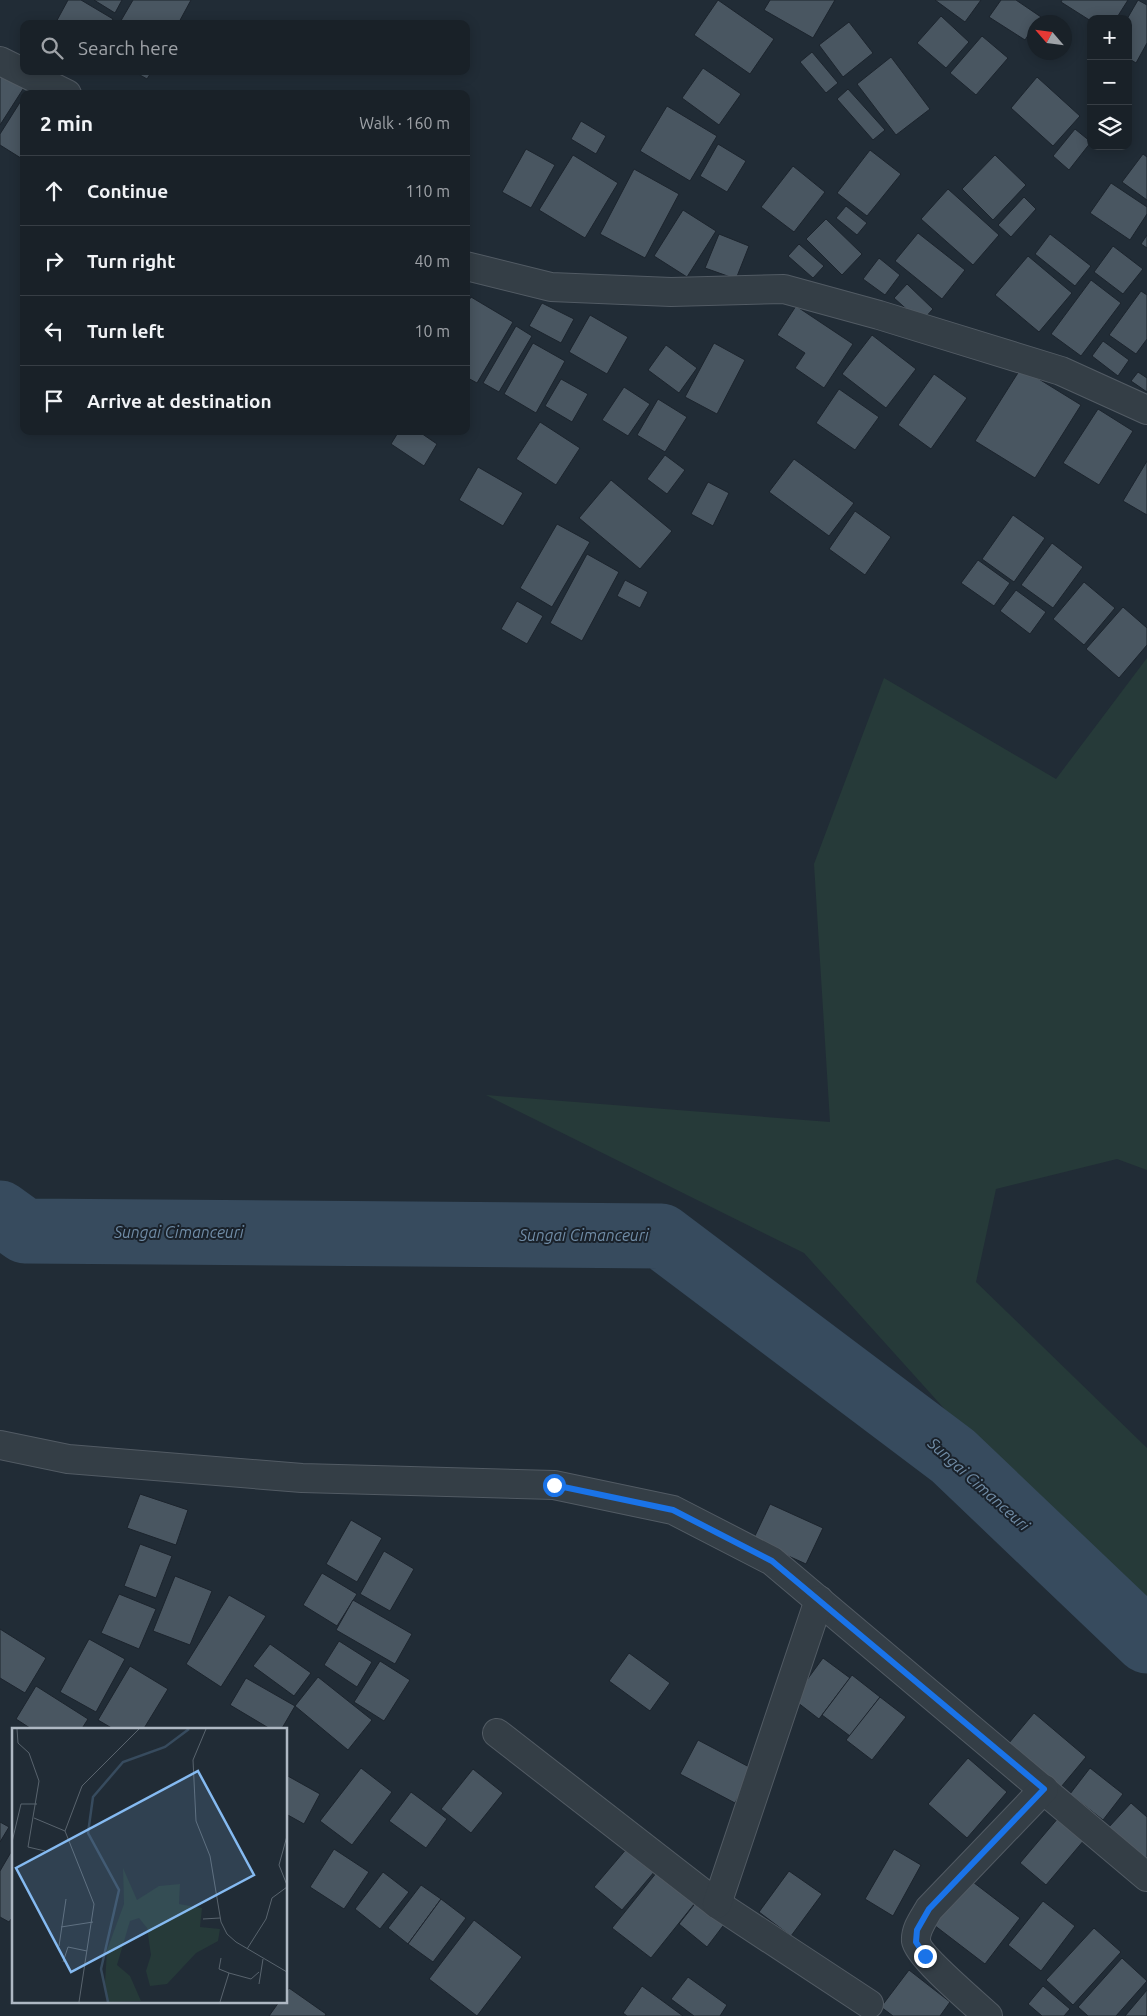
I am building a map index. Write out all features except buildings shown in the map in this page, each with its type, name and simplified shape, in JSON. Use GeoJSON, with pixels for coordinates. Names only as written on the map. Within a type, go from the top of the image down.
{"type":"FeatureCollection","features":[{"type":"Feature","properties":{"kind":"street"},"geometry":{"type":"LineString","coordinates":[[0,61],[20,71]]}},
{"type":"Feature","properties":{"kind":"street"},"geometry":{"type":"LineString","coordinates":[[28,75],[59,90]]}},
{"type":"Feature","properties":{"kind":"street"},"geometry":{"type":"LineString","coordinates":[[470,267],[551,287],[671,292],[784,289],[879,315],[1061,371],[1147,410]]}},
{"type":"Feature","properties":{"kind":"street"},"geometry":{"type":"LineString","coordinates":[[0,1445],[68,1459],[302,1478],[554,1485],[673,1510],[772,1561],[1147,1877]]}},
{"type":"Feature","properties":{"kind":"street"},"geometry":{"type":"LineString","coordinates":[[717,1904],[819,1600]]}},
{"type":"Feature","properties":{"kind":"street"},"geometry":{"type":"LineString","coordinates":[[497,1733],[717,1904],[869,2004]]}},
{"type":"Feature","properties":{"kind":"street"},"geometry":{"type":"LineString","coordinates":[[988,2016],[925,1956],[916,1942],[917,1930],[929,1909],[1044,1789]]}},
{"type":"Feature","properties":{"kind":"green space"},"geometry":{"type":"Polygon","coordinates":[[[1147,658],[1147,1170],[1117,1159],[996,1189],[976,1282],[1147,1448],[1147,1622],[1122,1606],[804,1253],[486,1095],[830,1122],[814,864],[884,678],[1056,779],[1147,658]]]}},
{"type":"Feature","properties":{"kind":"waterway","name":"Sungai Cimanceuri"},"geometry":{"type":"LineString","coordinates":[[0,1213],[25,1231],[661,1236],[953,1456],[1147,1641]]}},
{"type":"Feature","properties":{"kind":"route"},"geometry":{"type":"LineString","coordinates":[[554,1485],[673,1510],[772,1561],[1044,1789],[929,1909],[917,1930],[916,1942],[925,1956]]}}]}
